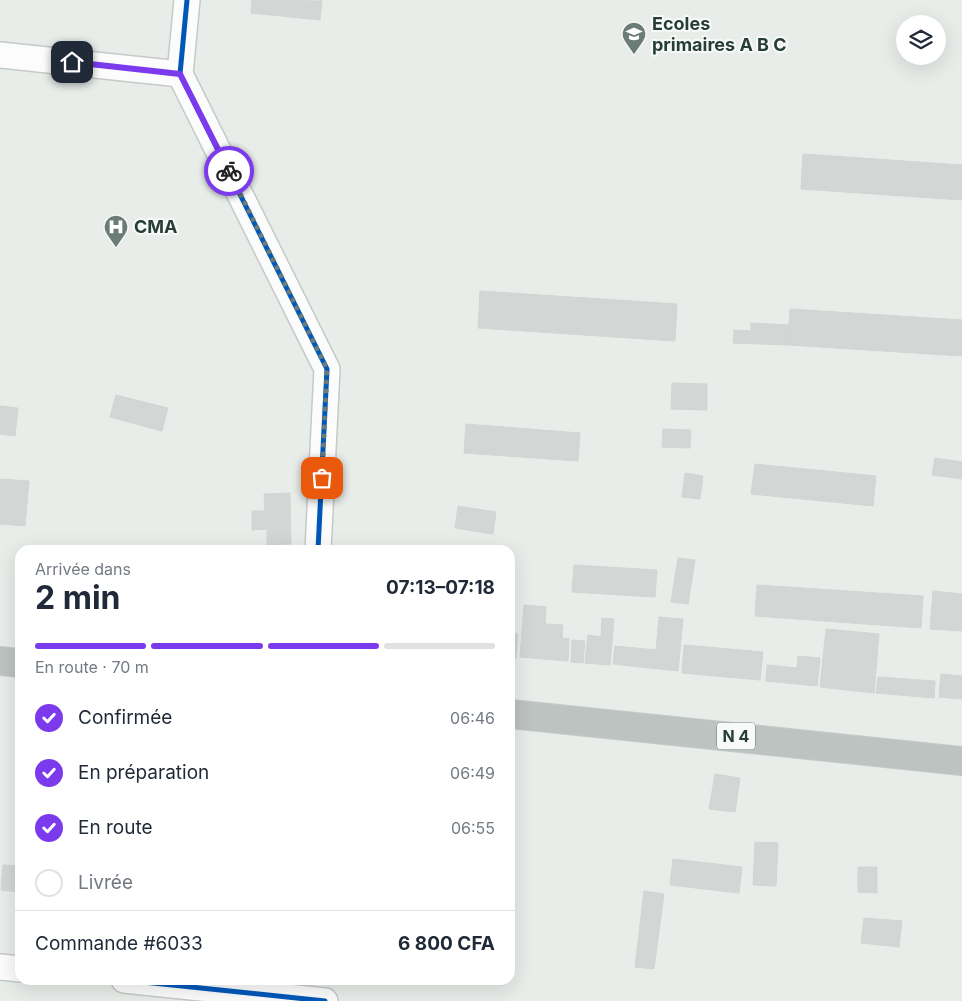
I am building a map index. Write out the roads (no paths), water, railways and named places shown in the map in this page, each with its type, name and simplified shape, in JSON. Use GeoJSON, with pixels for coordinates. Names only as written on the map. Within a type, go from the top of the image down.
{"type":"FeatureCollection","features":[{"type":"Feature","properties":{"kind":"highway"},"geometry":{"type":"LineString","coordinates":[[0,661],[15,662]]}},
{"type":"Feature","properties":{"kind":"highway","name":"N 4"},"geometry":{"type":"LineString","coordinates":[[515,715],[962,761]]}},
{"type":"Feature","properties":{"kind":"street"},"geometry":{"type":"LineString","coordinates":[[187,0],[180,74],[327,369],[318,545]]}},
{"type":"Feature","properties":{"kind":"street"},"geometry":{"type":"LineString","coordinates":[[0,55],[180,74]]}},
{"type":"Feature","properties":{"kind":"street"},"geometry":{"type":"LineString","coordinates":[[0,967],[15,968]]}},
{"type":"Feature","properties":{"kind":"street"},"geometry":{"type":"LineString","coordinates":[[187,985],[275,992],[325,1001]]}},
{"type":"Feature","properties":{"kind":"place","name":"Ecoles primaires A B C"},"geometry":{"type":"Point","coordinates":[634,55]}},
{"type":"Feature","properties":{"kind":"place","name":"CMA"},"geometry":{"type":"Point","coordinates":[116,248]}}]}
